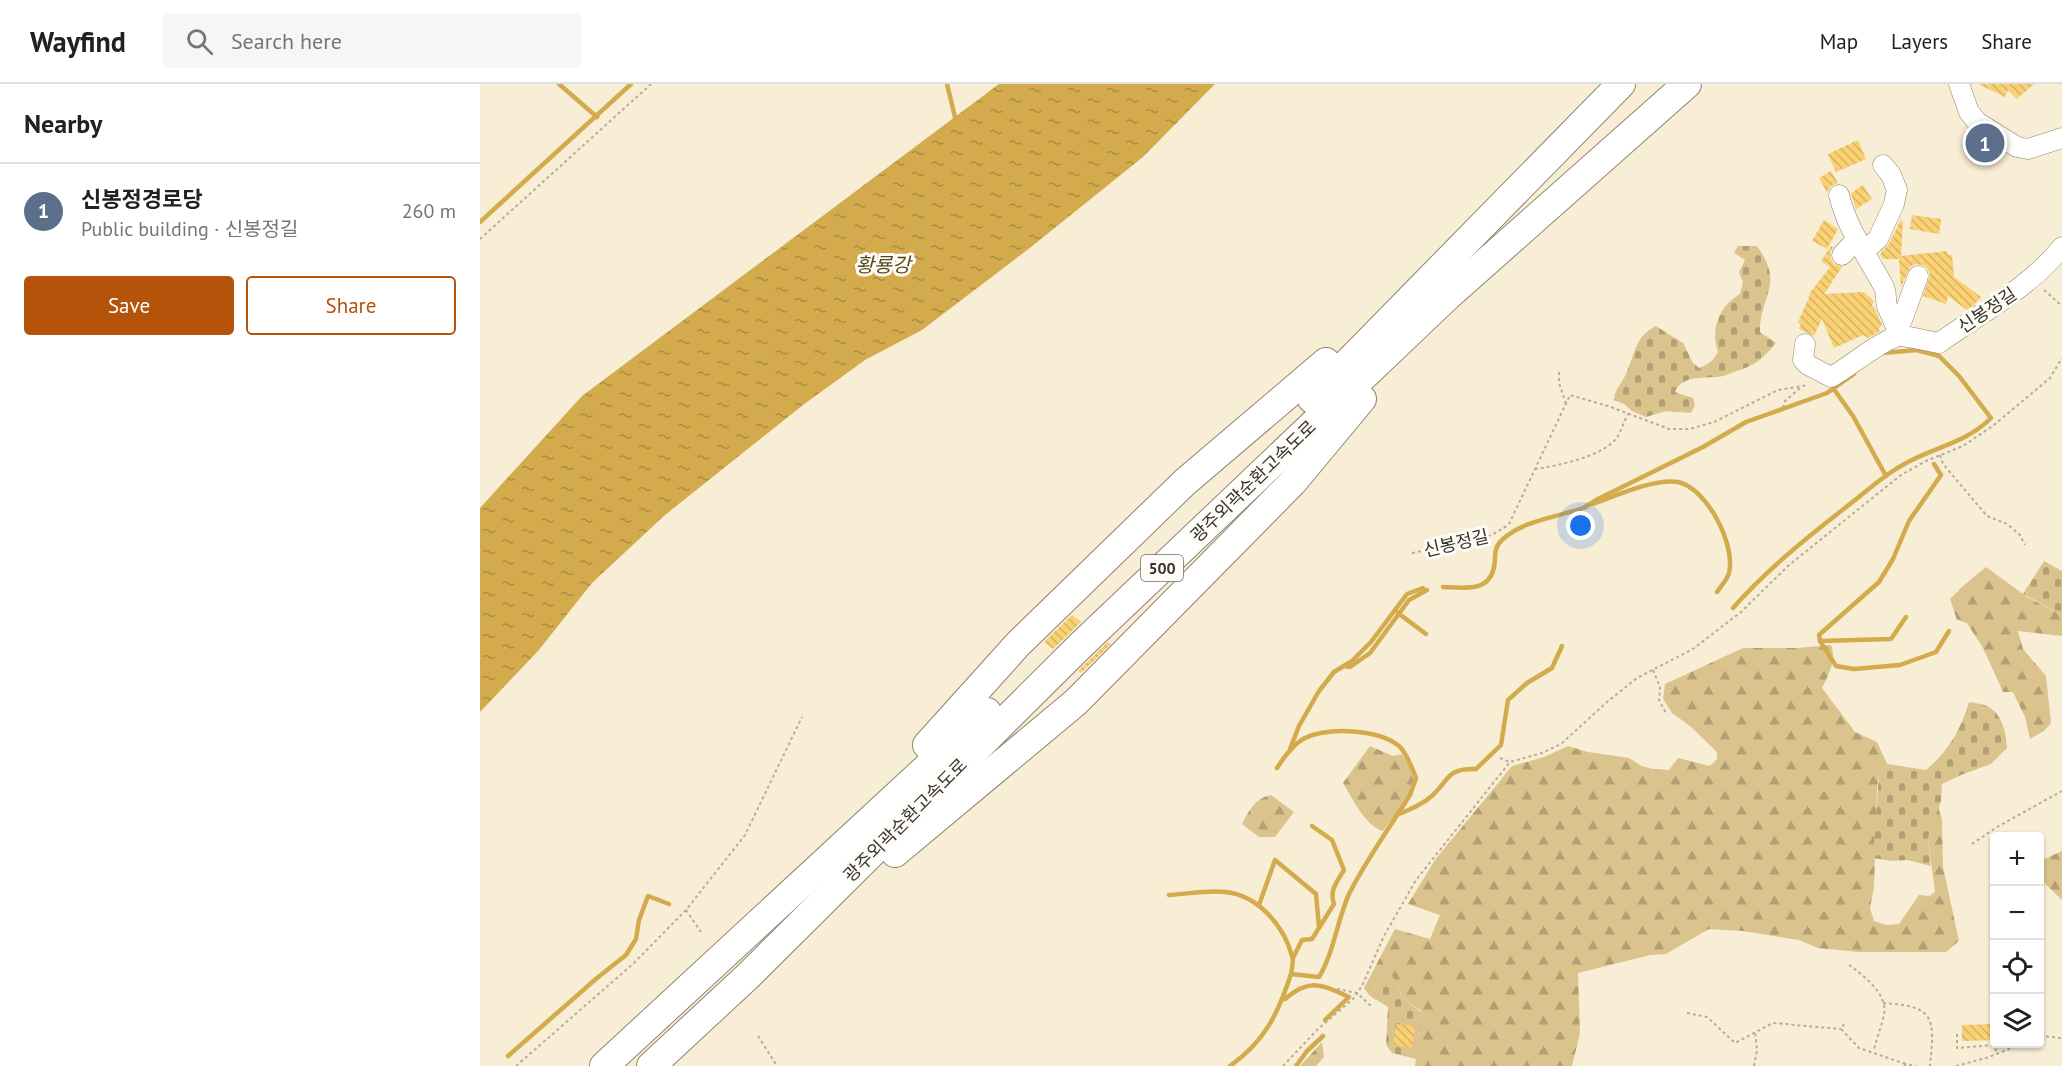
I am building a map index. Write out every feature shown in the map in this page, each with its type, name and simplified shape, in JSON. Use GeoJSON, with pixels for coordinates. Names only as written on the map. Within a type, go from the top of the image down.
{"type":"FeatureCollection","features":[{"type":"Feature","properties":{"kind":"highway","name":"광주외곽순환고속도로"},"geometry":{"type":"LineString","coordinates":[[603,1066],[1065,640],[1307,405],[1622,84]]}},
{"type":"Feature","properties":{"kind":"highway","name":"광주외곽순환고속도로"},"geometry":{"type":"LineString","coordinates":[[651,1066],[748,976],[1081,645],[1449,295],[1687,84]]}},
{"type":"Feature","properties":{"kind":"street"},"geometry":{"type":"LineString","coordinates":[[1959,84],[1969,112],[1977,122],[2017,147],[2028,149],[2062,138]]}},
{"type":"Feature","properties":{"kind":"street"},"geometry":{"type":"LineString","coordinates":[[1842,255],[1860,245],[1878,239],[1894,204],[1897,190],[1892,175],[1882,165]]}},
{"type":"Feature","properties":{"kind":"street"},"geometry":{"type":"LineString","coordinates":[[1839,195],[1843,214],[1885,290]]}},
{"type":"Feature","properties":{"kind":"street","name":"신봉정길"},"geometry":{"type":"LineString","coordinates":[[1897,331],[1939,343],[2029,281],[2062,247]]}},
{"type":"Feature","properties":{"kind":"street"},"geometry":{"type":"LineString","coordinates":[[1891,268],[1885,290],[1886,304],[1897,331]]}},
{"type":"Feature","properties":{"kind":"street"},"geometry":{"type":"LineString","coordinates":[[1805,344],[1803,360],[1831,377],[1897,331],[1918,276]]}},
{"type":"Feature","properties":{"kind":"path"},"geometry":{"type":"LineString","coordinates":[[480,239],[651,84]]}},
{"type":"Feature","properties":{"kind":"path"},"geometry":{"type":"LineString","coordinates":[[2029,281],[2056,299],[2062,306]]}},
{"type":"Feature","properties":{"kind":"path"},"geometry":{"type":"LineString","coordinates":[[1500,758],[1510,762],[1542,753],[1561,744],[1637,678],[1693,649],[1741,612],[1789,565],[1901,475],[1963,446],[1994,425],[2050,378],[2062,358]]}},
{"type":"Feature","properties":{"kind":"path"},"geometry":{"type":"LineString","coordinates":[[2057,367],[2062,370]]}},
{"type":"Feature","properties":{"kind":"path"},"geometry":{"type":"LineString","coordinates":[[1559,372],[1559,383],[1566,404]]}},
{"type":"Feature","properties":{"kind":"path"},"geometry":{"type":"LineString","coordinates":[[1566,404],[1570,396],[1669,429],[1690,429],[1714,422],[1778,390],[1801,387],[1831,377]]}},
{"type":"Feature","properties":{"kind":"path"},"geometry":{"type":"LineString","coordinates":[[1783,408],[1785,401],[1801,387]]}},
{"type":"Feature","properties":{"kind":"path","name":"신봉정길"},"geometry":{"type":"LineString","coordinates":[[1412,553],[1470,543],[1496,534],[1509,524],[1566,404]]}},
{"type":"Feature","properties":{"kind":"path"},"geometry":{"type":"LineString","coordinates":[[1535,469],[1557,466],[1593,454],[1617,438],[1628,414]]}},
{"type":"Feature","properties":{"kind":"path"},"geometry":{"type":"LineString","coordinates":[[1940,455],[1943,464],[1987,516],[2007,524],[2020,535],[2025,545]]}},
{"type":"Feature","properties":{"kind":"path"},"geometry":{"type":"LineString","coordinates":[[1653,670],[1660,687],[1659,700],[1667,715]]}},
{"type":"Feature","properties":{"kind":"path"},"geometry":{"type":"LineString","coordinates":[[516,1066],[634,963],[686,910],[745,834],[802,717]]}},
{"type":"Feature","properties":{"kind":"path"},"geometry":{"type":"LineString","coordinates":[[1283,1066],[1357,993],[1384,936],[1416,880],[1510,762]]}},
{"type":"Feature","properties":{"kind":"path"},"geometry":{"type":"LineString","coordinates":[[1972,844],[2062,791]]}},
{"type":"Feature","properties":{"kind":"path"},"geometry":{"type":"LineString","coordinates":[[686,910],[701,932]]}},
{"type":"Feature","properties":{"kind":"path"},"geometry":{"type":"LineString","coordinates":[[1849,965],[1871,983],[1885,1012],[1874,1052]]}},
{"type":"Feature","properties":{"kind":"path"},"geometry":{"type":"LineString","coordinates":[[1337,989],[1357,993],[1371,1005]]}},
{"type":"Feature","properties":{"kind":"path"},"geometry":{"type":"LineString","coordinates":[[1882,1003],[1906,1004],[1924,1011],[1930,1021],[1932,1048],[1930,1066]]}},
{"type":"Feature","properties":{"kind":"path"},"geometry":{"type":"LineString","coordinates":[[1687,1013],[1707,1017],[1735,1043],[1773,1023],[1841,1029],[1859,1048],[1905,1065],[1916,1066]]}},
{"type":"Feature","properties":{"kind":"path"},"geometry":{"type":"LineString","coordinates":[[1841,1029],[1844,1024]]}},
{"type":"Feature","properties":{"kind":"path"},"geometry":{"type":"LineString","coordinates":[[1754,1066],[1757,1050],[1755,1032]]}},
{"type":"Feature","properties":{"kind":"path"},"geometry":{"type":"LineString","coordinates":[[1957,1034],[1957,1048],[1993,1045],[1998,1054]]}},
{"type":"Feature","properties":{"kind":"path"},"geometry":{"type":"LineString","coordinates":[[758,1035],[777,1066]]}},
{"type":"Feature","properties":{"kind":"path"},"geometry":{"type":"LineString","coordinates":[[2044,1036],[2062,1038]]}},
{"type":"Feature","properties":{"kind":"path"},"geometry":{"type":"LineString","coordinates":[[1956,1066],[2012,1048]]}},
{"type":"Feature","properties":{"kind":"green space"},"geometry":{"type":"Polygon","coordinates":[[[1738,246],[1757,246],[1765,259],[1770,280],[1760,332],[1776,343],[1762,358],[1747,367],[1723,376],[1692,379],[1682,383],[1675,392],[1693,398],[1695,405],[1691,413],[1666,411],[1646,417],[1614,400],[1636,346],[1649,330],[1656,326],[1683,343],[1693,363],[1699,368],[1708,364],[1715,357],[1718,352],[1715,335],[1718,319],[1727,305],[1740,294],[1743,282],[1739,272],[1745,260],[1734,253],[1738,246]]]}},
{"type":"Feature","properties":{"kind":"green space"},"geometry":{"type":"Polygon","coordinates":[[[2044,561],[2062,571],[2062,615],[2023,594],[2044,561]]]}},
{"type":"Feature","properties":{"kind":"green space"},"geometry":{"type":"Polygon","coordinates":[[[1986,567],[2027,597],[2062,615],[2062,636],[2018,631],[2023,649],[2046,676],[2051,723],[2044,731],[2030,739],[2025,717],[2013,692],[2003,692],[1983,648],[1967,623],[1957,620],[1950,599],[1986,567]]]}},
{"type":"Feature","properties":{"kind":"green space"},"geometry":{"type":"Polygon","coordinates":[[[1831,645],[1833,661],[1822,688],[1855,732],[1877,742],[1887,764],[1879,774],[1877,789],[1874,887],[1870,908],[1874,921],[1886,925],[1899,924],[1919,895],[1929,896],[1935,892],[1928,838],[1938,807],[1942,819],[1943,867],[1959,941],[1946,952],[1858,952],[1818,948],[1799,940],[1743,931],[1709,929],[1666,954],[1650,955],[1578,973],[1580,1033],[1572,1066],[1415,1066],[1421,1011],[1403,998],[1393,977],[1378,979],[1370,996],[1364,988],[1395,929],[1430,939],[1440,915],[1408,904],[1435,860],[1512,766],[1544,757],[1568,746],[1588,752],[1629,758],[1642,766],[1653,769],[1669,770],[1678,758],[1710,766],[1717,759],[1717,752],[1690,726],[1672,713],[1663,699],[1665,684],[1743,648],[1797,648],[1831,645]]]}},
{"type":"Feature","properties":{"kind":"green space"},"geometry":{"type":"Polygon","coordinates":[[[1969,702],[1987,706],[1998,715],[2005,731],[2007,748],[1991,764],[1942,784],[1941,801],[1928,838],[1931,866],[1907,860],[1892,861],[1873,858],[1879,774],[1887,764],[1926,770],[1941,756],[1953,739],[1969,702]]]}},
{"type":"Feature","properties":{"kind":"green space"},"geometry":{"type":"Polygon","coordinates":[[[1370,746],[1393,756],[1402,754],[1410,767],[1413,778],[1412,787],[1405,800],[1383,831],[1365,818],[1343,783],[1370,746]]]}},
{"type":"Feature","properties":{"kind":"green space"},"geometry":{"type":"Polygon","coordinates":[[[1271,795],[1294,812],[1275,837],[1259,837],[1242,824],[1257,802],[1271,795]]]}},
{"type":"Feature","properties":{"kind":"green space"},"geometry":{"type":"Polygon","coordinates":[[[2062,851],[2062,900],[2044,883],[2044,859],[2062,851]]]}},
{"type":"Feature","properties":{"kind":"green space"},"geometry":{"type":"Polygon","coordinates":[[[1386,972],[1393,977],[1403,998],[1421,1012],[1416,1059],[1392,1053],[1386,1045],[1388,1007],[1370,996],[1378,979],[1386,972]]]}},
{"type":"Feature","properties":{"kind":"green space"},"geometry":{"type":"Polygon","coordinates":[[[1322,1042],[1324,1057],[1316,1066],[1300,1066],[1322,1042]]]}},
{"type":"Feature","properties":{"kind":"water","name":"황룡강"},"geometry":{"type":"Polygon","coordinates":[[[999,84],[1215,84],[1143,157],[1031,247],[922,330],[865,360],[803,405],[665,515],[592,583],[538,651],[480,712],[480,508],[582,396],[999,84]]]}},
{"type":"Feature","properties":{"kind":"building"},"geometry":{"type":"Polygon","coordinates":[[[1978,84],[2034,84],[2017,99],[2008,90],[2005,97],[1978,84]]]}},
{"type":"Feature","properties":{"kind":"building"},"geometry":{"type":"Polygon","coordinates":[[[1980,138],[1992,146],[1985,159],[1972,153],[1980,138]]]}},
{"type":"Feature","properties":{"kind":"building"},"geometry":{"type":"Polygon","coordinates":[[[1858,140],[1866,159],[1836,172],[1828,154],[1858,140]]]}},
{"type":"Feature","properties":{"kind":"building"},"geometry":{"type":"Polygon","coordinates":[[[1831,171],[1838,183],[1831,186],[1827,192],[1819,178],[1831,171]]]}},
{"type":"Feature","properties":{"kind":"building"},"geometry":{"type":"Polygon","coordinates":[[[1863,185],[1872,199],[1856,209],[1851,193],[1863,185]]]}},
{"type":"Feature","properties":{"kind":"building"},"geometry":{"type":"Polygon","coordinates":[[[1912,215],[1941,219],[1939,234],[1910,229],[1912,215]]]}},
{"type":"Feature","properties":{"kind":"building"},"geometry":{"type":"Polygon","coordinates":[[[1824,220],[1838,229],[1827,249],[1812,241],[1824,220]]]}},
{"type":"Feature","properties":{"kind":"building"},"geometry":{"type":"Polygon","coordinates":[[[1900,221],[1903,221],[1901,256],[1947,251],[1948,255],[1952,255],[1954,277],[1981,297],[1975,304],[1967,310],[1948,296],[1946,304],[1923,296],[1930,274],[1922,265],[1915,264],[1910,267],[1901,287],[1899,259],[1883,259],[1880,254],[1889,244],[1900,221]]]}},
{"type":"Feature","properties":{"kind":"building"},"geometry":{"type":"Polygon","coordinates":[[[1831,246],[1833,247],[1830,253],[1831,259],[1834,264],[1842,267],[1824,294],[1864,292],[1874,301],[1872,306],[1882,325],[1878,329],[1880,331],[1868,338],[1863,335],[1834,348],[1822,319],[1814,336],[1799,329],[1801,324],[1798,322],[1809,294],[1830,267],[1821,261],[1831,246]]]}},
{"type":"Feature","properties":{"kind":"building"},"geometry":{"type":"Polygon","coordinates":[[[1072,615],[1081,622],[1053,649],[1044,642],[1072,615]]]}},
{"type":"Feature","properties":{"kind":"building"},"geometry":{"type":"Polygon","coordinates":[[[1108,642],[1111,644],[1081,673],[1078,671],[1108,642]]]}},
{"type":"Feature","properties":{"kind":"building"},"geometry":{"type":"Polygon","coordinates":[[[1396,1024],[1415,1026],[1412,1048],[1393,1046],[1396,1024]]]}},
{"type":"Feature","properties":{"kind":"building"},"geometry":{"type":"Polygon","coordinates":[[[1990,1024],[1990,1040],[1962,1041],[1962,1025],[1990,1024]]]}},
{"type":"Feature","properties":{"kind":"waterway"},"geometry":{"type":"LineString","coordinates":[[559,84],[597,117]]}},
{"type":"Feature","properties":{"kind":"waterway"},"geometry":{"type":"LineString","coordinates":[[480,222],[631,84]]}},
{"type":"Feature","properties":{"kind":"waterway"},"geometry":{"type":"LineString","coordinates":[[947,84],[958,122]]}},
{"type":"Feature","properties":{"kind":"waterway"},"geometry":{"type":"LineString","coordinates":[[1733,608],[1789,553],[1886,475],[1910,461],[1972,433],[1991,418],[1959,376],[1939,356],[1917,350],[1882,353]]}},
{"type":"Feature","properties":{"kind":"waterway"},"geometry":{"type":"LineString","coordinates":[[1585,507],[1703,447],[1746,422],[1827,393],[1854,374]]}},
{"type":"Feature","properties":{"kind":"waterway"},"geometry":{"type":"LineString","coordinates":[[1833,388],[1853,416],[1886,476]]}},
{"type":"Feature","properties":{"kind":"waterway"},"geometry":{"type":"LineString","coordinates":[[1906,617],[1891,639],[1820,641],[1819,635],[1879,582],[1893,559],[1909,521],[1941,475],[1934,464]]}},
{"type":"Feature","properties":{"kind":"waterway"},"geometry":{"type":"LineString","coordinates":[[1593,504],[1635,488],[1658,483],[1669,481],[1689,486],[1709,506],[1724,533],[1728,548],[1729,573],[1717,592]]}},
{"type":"Feature","properties":{"kind":"waterway"},"geometry":{"type":"LineString","coordinates":[[1443,587],[1469,588],[1484,583],[1493,571],[1497,546],[1511,533],[1531,523],[1586,507]]}},
{"type":"Feature","properties":{"kind":"waterway"},"geometry":{"type":"LineString","coordinates":[[1290,749],[1299,726],[1319,691],[1334,672],[1352,661],[1371,642],[1407,594],[1423,588]]}},
{"type":"Feature","properties":{"kind":"waterway"},"geometry":{"type":"LineString","coordinates":[[1344,666],[1350,667],[1370,653],[1409,600],[1427,590]]}},
{"type":"Feature","properties":{"kind":"waterway"},"geometry":{"type":"LineString","coordinates":[[1398,613],[1426,634]]}},
{"type":"Feature","properties":{"kind":"waterway"},"geometry":{"type":"LineString","coordinates":[[1820,641],[1836,666],[1854,669],[1900,665],[1936,652],[1949,631]]}},
{"type":"Feature","properties":{"kind":"waterway"},"geometry":{"type":"LineString","coordinates":[[1399,814],[1429,798],[1455,772],[1476,769],[1501,745],[1508,700],[1527,683],[1552,668],[1562,646]]}},
{"type":"Feature","properties":{"kind":"waterway"},"geometry":{"type":"LineString","coordinates":[[1230,1066],[1252,1047],[1269,1026],[1291,974],[1319,977],[1349,894],[1370,856],[1410,795],[1416,778],[1402,749],[1390,740],[1366,733],[1340,731],[1315,734],[1305,738],[1293,747],[1277,768]]}},
{"type":"Feature","properties":{"kind":"waterway"},"geometry":{"type":"LineString","coordinates":[[1293,958],[1302,940],[1312,939],[1334,904],[1333,890],[1344,870],[1332,840],[1312,826]]}},
{"type":"Feature","properties":{"kind":"waterway"},"geometry":{"type":"LineString","coordinates":[[1259,905],[1275,860],[1316,894],[1319,927]]}},
{"type":"Feature","properties":{"kind":"waterway"},"geometry":{"type":"LineString","coordinates":[[1169,895],[1225,892],[1237,894],[1259,906],[1276,923],[1283,934],[1293,960],[1291,974]]}},
{"type":"Feature","properties":{"kind":"waterway"},"geometry":{"type":"LineString","coordinates":[[508,1056],[626,955],[636,939],[639,920],[648,896],[669,904]]}},
{"type":"Feature","properties":{"kind":"waterway"},"geometry":{"type":"LineString","coordinates":[[1285,999],[1302,988],[1316,985],[1349,997],[1325,1020]]}},
{"type":"Feature","properties":{"kind":"waterway"},"geometry":{"type":"LineString","coordinates":[[1296,1066],[1307,1051],[1323,1036]]}},
{"type":"Feature","properties":{"kind":"place","name":"신봉정경로당"},"geometry":{"type":"Point","coordinates":[1985,143]}}]}
